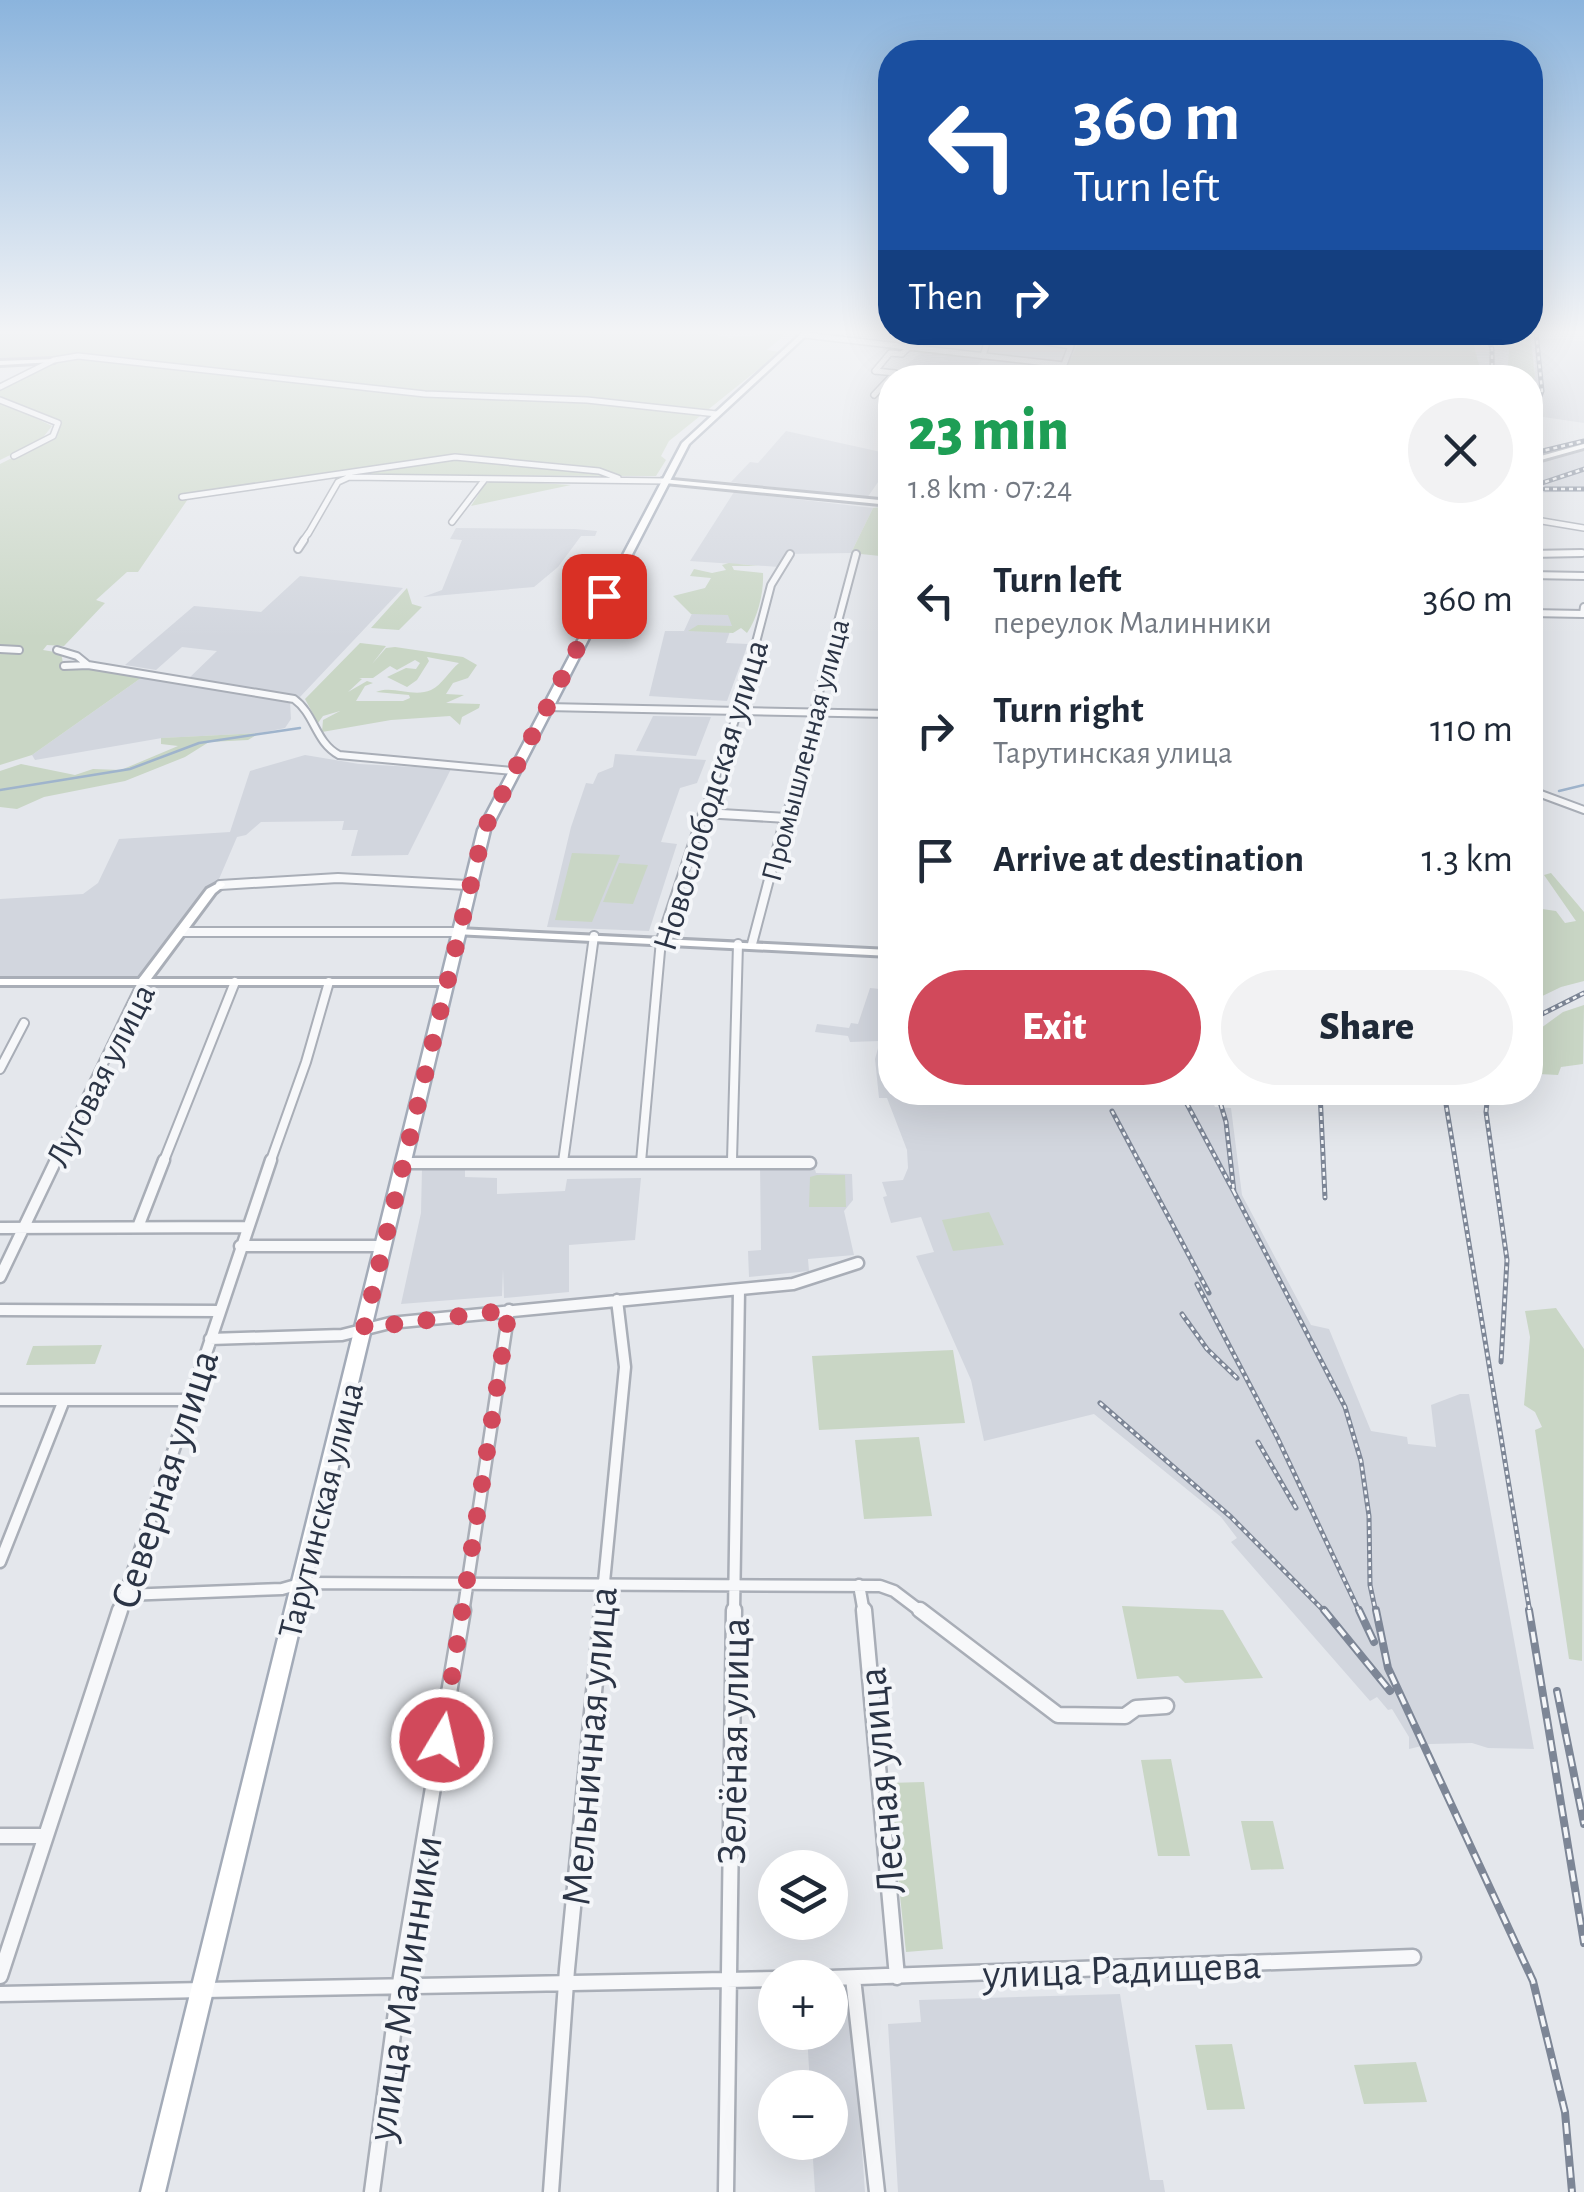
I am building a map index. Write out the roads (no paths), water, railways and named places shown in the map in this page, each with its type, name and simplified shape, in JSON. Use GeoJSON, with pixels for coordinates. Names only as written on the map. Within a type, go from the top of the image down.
{"type":"FeatureCollection","features":[{"type":"Feature","properties":{"kind":"main road","name":"Тарутинская улица"},"geometry":{"type":"LineString","coordinates":[[152,2192],[484,830],[665,482],[686,444],[697,433]]}},
{"type":"Feature","properties":{"kind":"street"},"geometry":{"type":"LineString","coordinates":[[14,456],[55,433]]}},
{"type":"Feature","properties":{"kind":"street"},"geometry":{"type":"LineString","coordinates":[[1543,457],[1584,446]]}},
{"type":"Feature","properties":{"kind":"street"},"geometry":{"type":"LineString","coordinates":[[182,497],[455,458],[566,467],[606,472],[618,478]]}},
{"type":"Feature","properties":{"kind":"street"},"geometry":{"type":"LineString","coordinates":[[452,522],[485,478]]}},
{"type":"Feature","properties":{"kind":"street"},"geometry":{"type":"LineString","coordinates":[[298,549],[342,479],[568,482],[618,478],[878,502]]}},
{"type":"Feature","properties":{"kind":"street"},"geometry":{"type":"LineString","coordinates":[[1543,520],[1584,528]]}},
{"type":"Feature","properties":{"kind":"street","name":"Новослободская улица"},"geometry":{"type":"LineString","coordinates":[[641,1162],[660,940],[738,711],[772,585],[790,554]]}},
{"type":"Feature","properties":{"kind":"street","name":"Промышленная улица"},"geometry":{"type":"LineString","coordinates":[[752,944],[856,554]]}},
{"type":"Feature","properties":{"kind":"street"},"geometry":{"type":"LineString","coordinates":[[1543,554],[1582,554]]}},
{"type":"Feature","properties":{"kind":"street"},"geometry":{"type":"LineString","coordinates":[[1543,562],[1550,576]]}},
{"type":"Feature","properties":{"kind":"street"},"geometry":{"type":"LineString","coordinates":[[1543,576],[1584,576]]}},
{"type":"Feature","properties":{"kind":"street"},"geometry":{"type":"LineString","coordinates":[[1543,612],[1584,613]]}},
{"type":"Feature","properties":{"kind":"street"},"geometry":{"type":"LineString","coordinates":[[0,650],[19,650]]}},
{"type":"Feature","properties":{"kind":"street"},"geometry":{"type":"LineString","coordinates":[[57,650],[88,665]]}},
{"type":"Feature","properties":{"kind":"street"},"geometry":{"type":"LineString","coordinates":[[64,666],[88,665],[294,698],[304,705],[320,742],[340,755],[513,770]]}},
{"type":"Feature","properties":{"kind":"street"},"geometry":{"type":"LineString","coordinates":[[546,707],[878,714]]}},
{"type":"Feature","properties":{"kind":"street"},"geometry":{"type":"LineString","coordinates":[[1543,795],[1584,810]]}},
{"type":"Feature","properties":{"kind":"street"},"geometry":{"type":"LineString","coordinates":[[704,812],[787,818]]}},
{"type":"Feature","properties":{"kind":"street"},"geometry":{"type":"LineString","coordinates":[[220,885],[338,878],[468,885]]}},
{"type":"Feature","properties":{"kind":"street","name":"Луговая улица"},"geometry":{"type":"LineString","coordinates":[[0,1277],[143,981],[210,891],[220,885]]}},
{"type":"Feature","properties":{"kind":"street"},"geometry":{"type":"LineString","coordinates":[[180,932],[458,932],[878,952]]}},
{"type":"Feature","properties":{"kind":"street"},"geometry":{"type":"LineString","coordinates":[[563,1162],[594,936]]}},
{"type":"Feature","properties":{"kind":"street"},"geometry":{"type":"LineString","coordinates":[[732,1160],[738,944]]}},
{"type":"Feature","properties":{"kind":"street"},"geometry":{"type":"LineString","coordinates":[[0,982],[446,982]]}},
{"type":"Feature","properties":{"kind":"street"},"geometry":{"type":"LineString","coordinates":[[138,1227],[235,982]]}},
{"type":"Feature","properties":{"kind":"street","name":"Северная улица"},"geometry":{"type":"LineString","coordinates":[[0,1976],[240,1246],[306,1062],[329,982]]}},
{"type":"Feature","properties":{"kind":"street"},"geometry":{"type":"LineString","coordinates":[[0,1069],[24,1022]]}},
{"type":"Feature","properties":{"kind":"street"},"geometry":{"type":"LineString","coordinates":[[404,1163],[732,1160],[810,1164]]}},
{"type":"Feature","properties":{"kind":"street"},"geometry":{"type":"LineString","coordinates":[[0,1228],[247,1227]]}},
{"type":"Feature","properties":{"kind":"street"},"geometry":{"type":"LineString","coordinates":[[240,1246],[384,1246]]}},
{"type":"Feature","properties":{"kind":"street"},"geometry":{"type":"LineString","coordinates":[[210,1339],[342,1335],[364,1328],[509,1310],[793,1284],[858,1264]]}},
{"type":"Feature","properties":{"kind":"street","name":"Зелёная улица"},"geometry":{"type":"LineString","coordinates":[[726,2192],[739,1290]]}},
{"type":"Feature","properties":{"kind":"street","name":"Мельничная улица"},"geometry":{"type":"LineString","coordinates":[[551,2192],[602,1585],[626,1367],[617,1300]]}},
{"type":"Feature","properties":{"kind":"street"},"geometry":{"type":"LineString","coordinates":[[0,1310],[220,1311]]}},
{"type":"Feature","properties":{"kind":"street","name":"улица Малинники"},"geometry":{"type":"LineString","coordinates":[[372,2192],[399,1989],[468,1584],[509,1310]]}},
{"type":"Feature","properties":{"kind":"street"},"geometry":{"type":"LineString","coordinates":[[0,1400],[190,1400]]}},
{"type":"Feature","properties":{"kind":"street"},"geometry":{"type":"LineString","coordinates":[[0,1562],[64,1400]]}},
{"type":"Feature","properties":{"kind":"street"},"geometry":{"type":"LineString","coordinates":[[124,1595],[282,1589],[303,1582],[858,1585],[894,1591],[1058,1715],[1125,1716],[1136,1708],[1166,1706]]}},
{"type":"Feature","properties":{"kind":"street","name":"Лесная улица"},"geometry":{"type":"LineString","coordinates":[[858,1585],[866,1623],[897,1977]]}},
{"type":"Feature","properties":{"kind":"street"},"geometry":{"type":"LineString","coordinates":[[0,1836],[43,1836]]}},
{"type":"Feature","properties":{"kind":"street","name":"улица Радищева"},"geometry":{"type":"LineString","coordinates":[[848,1978],[1413,1957]]}},
{"type":"Feature","properties":{"kind":"street"},"geometry":{"type":"LineString","coordinates":[[853,1978],[877,2192]]}},
{"type":"Feature","properties":{"kind":"street"},"geometry":{"type":"LineString","coordinates":[[0,1994],[758,1979]]}},
{"type":"Feature","properties":{"kind":"waterway"},"geometry":{"type":"LineString","coordinates":[[0,790],[130,769],[199,743],[300,728]]}},
{"type":"Feature","properties":{"kind":"waterway"},"geometry":{"type":"LineString","coordinates":[[1559,791],[1584,785]]}},
{"type":"Feature","properties":{"kind":"railway"},"geometry":{"type":"LineString","coordinates":[[1543,451],[1584,441]]}},
{"type":"Feature","properties":{"kind":"railway"},"geometry":{"type":"LineString","coordinates":[[1543,483],[1584,469]]}},
{"type":"Feature","properties":{"kind":"railway"},"geometry":{"type":"LineString","coordinates":[[1545,489],[1584,489]]}},
{"type":"Feature","properties":{"kind":"railway"},"geometry":{"type":"LineString","coordinates":[[1543,1014],[1584,993]]}},
{"type":"Feature","properties":{"kind":"railway"},"geometry":{"type":"LineString","coordinates":[[1188,1105],[1234,1192]]}},
{"type":"Feature","properties":{"kind":"railway"},"geometry":{"type":"LineString","coordinates":[[1221,1105],[1234,1192]]}},
{"type":"Feature","properties":{"kind":"railway"},"geometry":{"type":"LineString","coordinates":[[1321,1105],[1325,1198]]}},
{"type":"Feature","properties":{"kind":"railway"},"geometry":{"type":"LineString","coordinates":[[1446,1105],[1530,1613]]}},
{"type":"Feature","properties":{"kind":"railway"},"geometry":{"type":"LineString","coordinates":[[1487,1105],[1507,1260],[1501,1362]]}},
{"type":"Feature","properties":{"kind":"railway"},"geometry":{"type":"LineString","coordinates":[[1112,1111],[1209,1293]]}},
{"type":"Feature","properties":{"kind":"railway"},"geometry":{"type":"LineString","coordinates":[[1234,1192],[1345,1407],[1361,1461],[1369,1516],[1370,1585],[1376,1613]]}},
{"type":"Feature","properties":{"kind":"railway"},"geometry":{"type":"LineString","coordinates":[[1197,1284],[1277,1437],[1360,1613]]}},
{"type":"Feature","properties":{"kind":"railway"},"geometry":{"type":"LineString","coordinates":[[1182,1314],[1207,1349],[1237,1378]]}},
{"type":"Feature","properties":{"kind":"railway"},"geometry":{"type":"LineString","coordinates":[[1100,1403],[1231,1517],[1326,1613]]}},
{"type":"Feature","properties":{"kind":"railway"},"geometry":{"type":"LineString","coordinates":[[1258,1442],[1296,1508]]}},
{"type":"Feature","properties":{"kind":"railway"},"geometry":{"type":"LineString","coordinates":[[1324,1610],[1390,1691]]}},
{"type":"Feature","properties":{"kind":"railway"},"geometry":{"type":"LineString","coordinates":[[1359,1610],[1374,1642]]}},
{"type":"Feature","properties":{"kind":"railway"},"geometry":{"type":"LineString","coordinates":[[1376,1610],[1388,1668],[1533,1981],[1565,2112],[1572,2192]]}},
{"type":"Feature","properties":{"kind":"railway"},"geometry":{"type":"LineString","coordinates":[[1529,1610],[1584,1943]]}},
{"type":"Feature","properties":{"kind":"railway"},"geometry":{"type":"LineString","coordinates":[[1557,1691],[1584,1824]]}}]}
